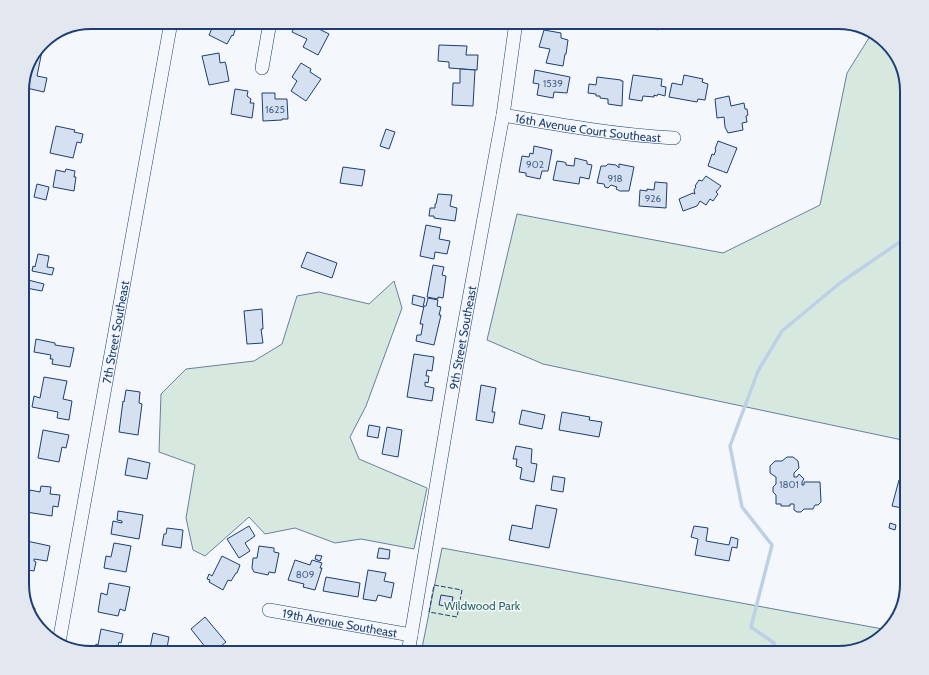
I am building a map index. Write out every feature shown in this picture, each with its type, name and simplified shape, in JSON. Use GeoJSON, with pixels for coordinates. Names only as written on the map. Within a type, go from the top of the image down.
{"type":"FeatureCollection","features":[{"type":"Feature","properties":{"kind":"street","name":"7th Street Southeast"},"geometry":{"type":"LineString","coordinates":[[61,638],[170,29]]}},
{"type":"Feature","properties":{"kind":"street"},"geometry":{"type":"LineString","coordinates":[[262,68],[269,29]]}},
{"type":"Feature","properties":{"kind":"street","name":"9th Street Southeast"},"geometry":{"type":"LineString","coordinates":[[409,646],[457,364],[502,116],[515,29]]}},
{"type":"Feature","properties":{"kind":"street","name":"16th Avenue Court Southeast"},"geometry":{"type":"LineString","coordinates":[[502,116],[583,129],[674,138]]}},
{"type":"Feature","properties":{"kind":"street","name":"19th Avenue Southeast"},"geometry":{"type":"LineString","coordinates":[[270,610],[411,635]]}},
{"type":"Feature","properties":{"kind":"green space"},"geometry":{"type":"Polygon","coordinates":[[[869,37],[887,53],[894,63],[899,79],[900,440],[543,364],[487,340],[517,214],[723,253],[820,205],[847,73],[869,37]]]}},
{"type":"Feature","properties":{"kind":"green space"},"geometry":{"type":"Polygon","coordinates":[[[394,281],[402,308],[366,406],[350,437],[359,459],[427,488],[414,549],[361,539],[335,543],[295,528],[265,534],[249,517],[205,556],[193,550],[186,518],[195,465],[159,452],[161,394],[186,369],[254,361],[282,344],[297,296],[319,292],[369,304],[394,281]]]}},
{"type":"Feature","properties":{"kind":"green space","name":"Wildwood Park"},"geometry":{"type":"Polygon","coordinates":[[[442,548],[881,629],[866,640],[850,645],[838,646],[422,646],[442,548]]]}},
{"type":"Feature","properties":{"kind":"building"},"geometry":{"type":"Polygon","coordinates":[[[212,29],[236,29],[233,36],[232,35],[227,44],[209,35],[212,29]]]}},
{"type":"Feature","properties":{"kind":"building"},"geometry":{"type":"Polygon","coordinates":[[[294,29],[319,29],[329,34],[318,55],[303,47],[307,39],[292,32],[294,29]]]}},
{"type":"Feature","properties":{"kind":"building"},"geometry":{"type":"Polygon","coordinates":[[[544,30],[561,33],[561,38],[568,40],[563,66],[546,63],[550,49],[539,47],[544,30]]]}},
{"type":"Feature","properties":{"kind":"building"},"geometry":{"type":"Polygon","coordinates":[[[439,45],[467,46],[466,55],[478,55],[477,70],[449,68],[449,62],[438,61],[439,45]]]}},
{"type":"Feature","properties":{"kind":"building"},"geometry":{"type":"Polygon","coordinates":[[[219,53],[220,63],[225,62],[229,81],[209,85],[202,56],[219,53]]]}},
{"type":"Feature","properties":{"kind":"building"},"geometry":{"type":"Polygon","coordinates":[[[41,54],[37,76],[47,78],[44,92],[29,89],[35,63],[41,54]]]}},
{"type":"Feature","properties":{"kind":"building"},"geometry":{"type":"Polygon","coordinates":[[[301,63],[311,69],[310,72],[321,79],[306,101],[291,91],[297,81],[292,77],[301,63]]]}},
{"type":"Feature","properties":{"kind":"building"},"geometry":{"type":"Polygon","coordinates":[[[460,69],[475,70],[473,106],[452,105],[453,83],[460,83],[460,69]]]}},
{"type":"Feature","properties":{"kind":"building"},"geometry":{"type":"Polygon","coordinates":[[[535,70],[570,77],[567,93],[554,92],[553,98],[537,95],[539,84],[533,83],[535,70]]]}},
{"type":"Feature","properties":{"kind":"building"},"geometry":{"type":"Polygon","coordinates":[[[633,75],[662,79],[661,86],[666,87],[665,96],[658,94],[657,96],[654,95],[654,97],[643,96],[642,101],[629,99],[633,75]]]}},
{"type":"Feature","properties":{"kind":"building"},"geometry":{"type":"Polygon","coordinates":[[[684,75],[703,79],[702,82],[708,84],[705,100],[698,99],[697,102],[669,97],[672,83],[682,85],[684,75]]]}},
{"type":"Feature","properties":{"kind":"building"},"geometry":{"type":"Polygon","coordinates":[[[597,77],[623,81],[622,106],[608,104],[608,99],[600,98],[600,96],[596,96],[596,94],[588,93],[589,84],[596,85],[597,77]]]}},
{"type":"Feature","properties":{"kind":"building"},"geometry":{"type":"Polygon","coordinates":[[[235,89],[248,91],[247,96],[251,99],[250,103],[254,103],[252,118],[231,114],[235,89]]]}},
{"type":"Feature","properties":{"kind":"building"},"geometry":{"type":"Polygon","coordinates":[[[262,93],[275,93],[275,99],[287,99],[288,119],[263,121],[262,93]]]}},
{"type":"Feature","properties":{"kind":"building"},"geometry":{"type":"Polygon","coordinates":[[[729,96],[731,106],[744,103],[748,115],[746,116],[747,122],[742,123],[743,130],[728,133],[725,127],[724,117],[717,118],[715,99],[729,96]]]}},
{"type":"Feature","properties":{"kind":"building"},"geometry":{"type":"Polygon","coordinates":[[[56,126],[75,130],[74,132],[83,134],[81,143],[77,142],[73,158],[50,153],[56,126]]]}},
{"type":"Feature","properties":{"kind":"building"},"geometry":{"type":"Polygon","coordinates":[[[386,129],[395,132],[389,149],[380,146],[386,129]]]}},
{"type":"Feature","properties":{"kind":"building"},"geometry":{"type":"Polygon","coordinates":[[[718,141],[737,148],[727,173],[708,166],[712,154],[714,155],[716,150],[718,141]]]}},
{"type":"Feature","properties":{"kind":"building"},"geometry":{"type":"Polygon","coordinates":[[[534,146],[552,150],[548,171],[542,171],[540,179],[526,176],[526,173],[519,172],[522,156],[529,157],[530,153],[533,154],[534,146]]]}},
{"type":"Feature","properties":{"kind":"building"},"geometry":{"type":"Polygon","coordinates":[[[575,158],[587,161],[587,164],[592,165],[589,179],[580,177],[579,184],[553,180],[557,161],[564,162],[566,165],[574,166],[575,158]]]}},
{"type":"Feature","properties":{"kind":"building"},"geometry":{"type":"Polygon","coordinates":[[[608,164],[616,165],[619,168],[619,164],[634,167],[629,191],[620,191],[616,189],[617,187],[611,185],[608,188],[605,187],[604,184],[597,183],[601,166],[606,166],[608,164]]]}},
{"type":"Feature","properties":{"kind":"building"},"geometry":{"type":"Polygon","coordinates":[[[343,167],[365,170],[362,186],[340,183],[343,167]]]}},
{"type":"Feature","properties":{"kind":"building"},"geometry":{"type":"Polygon","coordinates":[[[66,169],[75,171],[74,177],[76,177],[74,191],[53,187],[56,170],[65,172],[66,169]]]}},
{"type":"Feature","properties":{"kind":"building"},"geometry":{"type":"Polygon","coordinates":[[[706,176],[721,186],[716,192],[718,194],[713,201],[710,199],[706,205],[700,201],[697,206],[683,211],[679,199],[693,193],[695,194],[695,186],[699,180],[702,181],[706,176]]]}},
{"type":"Feature","properties":{"kind":"building"},"geometry":{"type":"Polygon","coordinates":[[[655,182],[667,183],[666,208],[639,206],[640,190],[654,190],[655,182]]]}},
{"type":"Feature","properties":{"kind":"building"},"geometry":{"type":"Polygon","coordinates":[[[37,184],[49,187],[46,200],[34,197],[37,184]]]}},
{"type":"Feature","properties":{"kind":"building"},"geometry":{"type":"Polygon","coordinates":[[[438,194],[452,195],[450,206],[457,208],[455,221],[429,216],[430,208],[435,208],[438,194]]]}},
{"type":"Feature","properties":{"kind":"building"},"geometry":{"type":"Polygon","coordinates":[[[426,225],[441,228],[439,239],[450,241],[447,254],[435,252],[434,259],[420,256],[426,225]]]}},
{"type":"Feature","properties":{"kind":"building"},"geometry":{"type":"Polygon","coordinates":[[[307,252],[337,263],[332,278],[301,267],[307,252]]]}},
{"type":"Feature","properties":{"kind":"building"},"geometry":{"type":"Polygon","coordinates":[[[38,254],[49,256],[47,267],[54,268],[52,275],[32,271],[33,266],[35,267],[38,254]]]}},
{"type":"Feature","properties":{"kind":"building"},"geometry":{"type":"Polygon","coordinates":[[[433,265],[444,267],[442,275],[446,276],[443,298],[438,297],[438,299],[427,297],[433,265]]]}},
{"type":"Feature","properties":{"kind":"building"},"geometry":{"type":"Polygon","coordinates":[[[29,280],[44,284],[42,291],[29,289],[29,280]]]}},
{"type":"Feature","properties":{"kind":"building"},"geometry":{"type":"Polygon","coordinates":[[[413,295],[425,298],[423,307],[412,304],[413,295]]]}},
{"type":"Feature","properties":{"kind":"building"},"geometry":{"type":"Polygon","coordinates":[[[428,298],[438,300],[437,306],[441,307],[439,315],[441,315],[434,345],[416,341],[417,335],[421,335],[423,324],[420,324],[424,306],[426,306],[428,298]]]}},
{"type":"Feature","properties":{"kind":"building"},"geometry":{"type":"Polygon","coordinates":[[[262,309],[263,329],[261,329],[263,343],[247,344],[244,311],[262,309]]]}},
{"type":"Feature","properties":{"kind":"building"},"geometry":{"type":"Polygon","coordinates":[[[36,339],[55,343],[55,345],[74,348],[70,367],[52,364],[53,359],[50,359],[51,355],[34,352],[36,339]]]}},
{"type":"Feature","properties":{"kind":"building"},"geometry":{"type":"Polygon","coordinates":[[[414,354],[434,357],[432,371],[427,370],[426,376],[429,376],[428,383],[425,382],[425,386],[434,388],[432,401],[407,397],[414,354]]]}},
{"type":"Feature","properties":{"kind":"building"},"geometry":{"type":"Polygon","coordinates":[[[44,377],[67,381],[63,399],[72,401],[69,420],[57,418],[58,412],[32,407],[34,396],[40,398],[44,377]]]}},
{"type":"Feature","properties":{"kind":"building"},"geometry":{"type":"Polygon","coordinates":[[[481,385],[496,388],[492,412],[495,412],[493,423],[476,420],[481,385]]]}},
{"type":"Feature","properties":{"kind":"building"},"geometry":{"type":"Polygon","coordinates":[[[126,390],[140,392],[139,403],[142,404],[138,435],[119,432],[126,390]]]}},
{"type":"Feature","properties":{"kind":"building"},"geometry":{"type":"Polygon","coordinates":[[[522,410],[545,415],[542,429],[519,424],[522,410]]]}},
{"type":"Feature","properties":{"kind":"building"},"geometry":{"type":"Polygon","coordinates":[[[562,412],[590,417],[589,420],[602,422],[599,437],[559,430],[562,412]]]}},
{"type":"Feature","properties":{"kind":"building"},"geometry":{"type":"Polygon","coordinates":[[[369,425],[380,427],[378,438],[367,436],[369,425]]]}},
{"type":"Feature","properties":{"kind":"building"},"geometry":{"type":"Polygon","coordinates":[[[387,427],[402,430],[398,457],[382,454],[387,427]]]}},
{"type":"Feature","properties":{"kind":"building"},"geometry":{"type":"Polygon","coordinates":[[[43,430],[69,435],[66,448],[62,447],[59,462],[38,458],[43,430]]]}},
{"type":"Feature","properties":{"kind":"building"},"geometry":{"type":"Polygon","coordinates":[[[516,446],[532,449],[531,463],[537,464],[534,482],[520,479],[522,468],[516,466],[517,459],[513,459],[516,446]]]}},
{"type":"Feature","properties":{"kind":"building"},"geometry":{"type":"Polygon","coordinates":[[[787,457],[793,457],[798,461],[799,468],[794,473],[794,477],[797,477],[799,474],[804,479],[802,485],[804,485],[804,482],[820,482],[821,502],[818,505],[815,505],[813,509],[804,509],[801,512],[797,512],[794,510],[794,504],[790,504],[790,506],[781,506],[781,504],[776,504],[776,495],[773,492],[773,487],[776,484],[776,477],[770,473],[770,466],[775,461],[782,461],[787,457]]]}},
{"type":"Feature","properties":{"kind":"building"},"geometry":{"type":"Polygon","coordinates":[[[128,458],[150,463],[147,479],[125,475],[128,458]]]}},
{"type":"Feature","properties":{"kind":"building"},"geometry":{"type":"Polygon","coordinates":[[[553,476],[565,478],[563,492],[551,490],[553,476]]]}},
{"type":"Feature","properties":{"kind":"building"},"geometry":{"type":"Polygon","coordinates":[[[899,480],[900,480],[900,508],[892,506],[899,480]]]}},
{"type":"Feature","properties":{"kind":"building"},"geometry":{"type":"Polygon","coordinates":[[[41,486],[51,487],[50,494],[60,495],[58,507],[53,506],[52,516],[29,512],[30,490],[40,492],[41,486]]]}},
{"type":"Feature","properties":{"kind":"building"},"geometry":{"type":"Polygon","coordinates":[[[536,505],[557,509],[549,548],[509,540],[512,525],[532,529],[536,505]]]}},
{"type":"Feature","properties":{"kind":"building"},"geometry":{"type":"Polygon","coordinates":[[[118,511],[143,515],[139,539],[111,534],[113,521],[122,523],[122,521],[117,520],[118,511]]]}},
{"type":"Feature","properties":{"kind":"building"},"geometry":{"type":"Polygon","coordinates":[[[890,523],[896,525],[895,530],[889,528],[890,523]]]}},
{"type":"Feature","properties":{"kind":"building"},"geometry":{"type":"Polygon","coordinates":[[[249,526],[255,536],[245,543],[250,551],[239,558],[227,539],[249,526]]]}},
{"type":"Feature","properties":{"kind":"building"},"geometry":{"type":"Polygon","coordinates":[[[694,526],[708,528],[706,541],[729,545],[731,537],[738,539],[737,548],[732,547],[729,561],[695,555],[698,539],[691,537],[694,526]]]}},
{"type":"Feature","properties":{"kind":"building"},"geometry":{"type":"Polygon","coordinates":[[[167,528],[183,530],[181,548],[162,545],[167,528]]]}},
{"type":"Feature","properties":{"kind":"building"},"geometry":{"type":"Polygon","coordinates":[[[29,542],[50,546],[47,561],[34,559],[36,562],[34,571],[29,570],[29,542]]]}},
{"type":"Feature","properties":{"kind":"building"},"geometry":{"type":"Polygon","coordinates":[[[114,543],[131,546],[126,572],[104,568],[106,556],[111,557],[114,543]]]}},
{"type":"Feature","properties":{"kind":"building"},"geometry":{"type":"Polygon","coordinates":[[[259,546],[274,548],[274,552],[279,553],[275,573],[269,572],[268,575],[254,572],[252,568],[253,558],[257,558],[259,546]]]}},
{"type":"Feature","properties":{"kind":"building"},"geometry":{"type":"Polygon","coordinates":[[[379,548],[390,550],[389,559],[377,558],[379,548]]]}},
{"type":"Feature","properties":{"kind":"building"},"geometry":{"type":"Polygon","coordinates":[[[316,555],[322,556],[320,561],[315,559],[316,555]]]}},
{"type":"Feature","properties":{"kind":"building"},"geometry":{"type":"Polygon","coordinates":[[[222,556],[240,565],[237,573],[231,581],[228,580],[223,590],[209,582],[210,580],[207,579],[209,574],[212,576],[222,556]]]}},
{"type":"Feature","properties":{"kind":"building"},"geometry":{"type":"Polygon","coordinates":[[[295,560],[310,565],[312,560],[322,563],[320,568],[322,568],[315,590],[303,587],[304,584],[288,580],[295,560]]]}},
{"type":"Feature","properties":{"kind":"building"},"geometry":{"type":"Polygon","coordinates":[[[368,570],[386,573],[384,581],[394,583],[391,598],[378,595],[376,601],[363,599],[368,570]]]}},
{"type":"Feature","properties":{"kind":"building"},"geometry":{"type":"Polygon","coordinates":[[[326,577],[360,583],[358,597],[323,591],[326,577]]]}},
{"type":"Feature","properties":{"kind":"building"},"geometry":{"type":"Polygon","coordinates":[[[109,583],[130,587],[125,611],[120,609],[118,616],[98,612],[101,593],[107,595],[109,583]]]}},
{"type":"Feature","properties":{"kind":"building"},"geometry":{"type":"Polygon","coordinates":[[[441,595],[453,597],[451,607],[439,605],[441,595]]]}},
{"type":"Feature","properties":{"kind":"building"},"geometry":{"type":"Polygon","coordinates":[[[205,617],[226,642],[221,646],[204,646],[191,629],[205,617]]]}},
{"type":"Feature","properties":{"kind":"building"},"geometry":{"type":"Polygon","coordinates":[[[101,629],[123,634],[121,643],[119,642],[118,646],[96,646],[96,644],[98,645],[101,629]]]}},
{"type":"Feature","properties":{"kind":"building"},"geometry":{"type":"Polygon","coordinates":[[[153,633],[169,637],[167,646],[150,646],[153,633]]]}},
{"type":"Feature","properties":{"kind":"waterway"},"geometry":{"type":"LineString","coordinates":[[774,646],[774,643],[751,627],[772,545],[742,507],[730,446],[758,371],[782,331],[840,283],[900,242]]}},
{"type":"Feature","properties":{"kind":"fence"},"geometry":{"type":"LineString","coordinates":[[434,585],[462,590],[457,617],[429,612],[434,585]]}}]}
